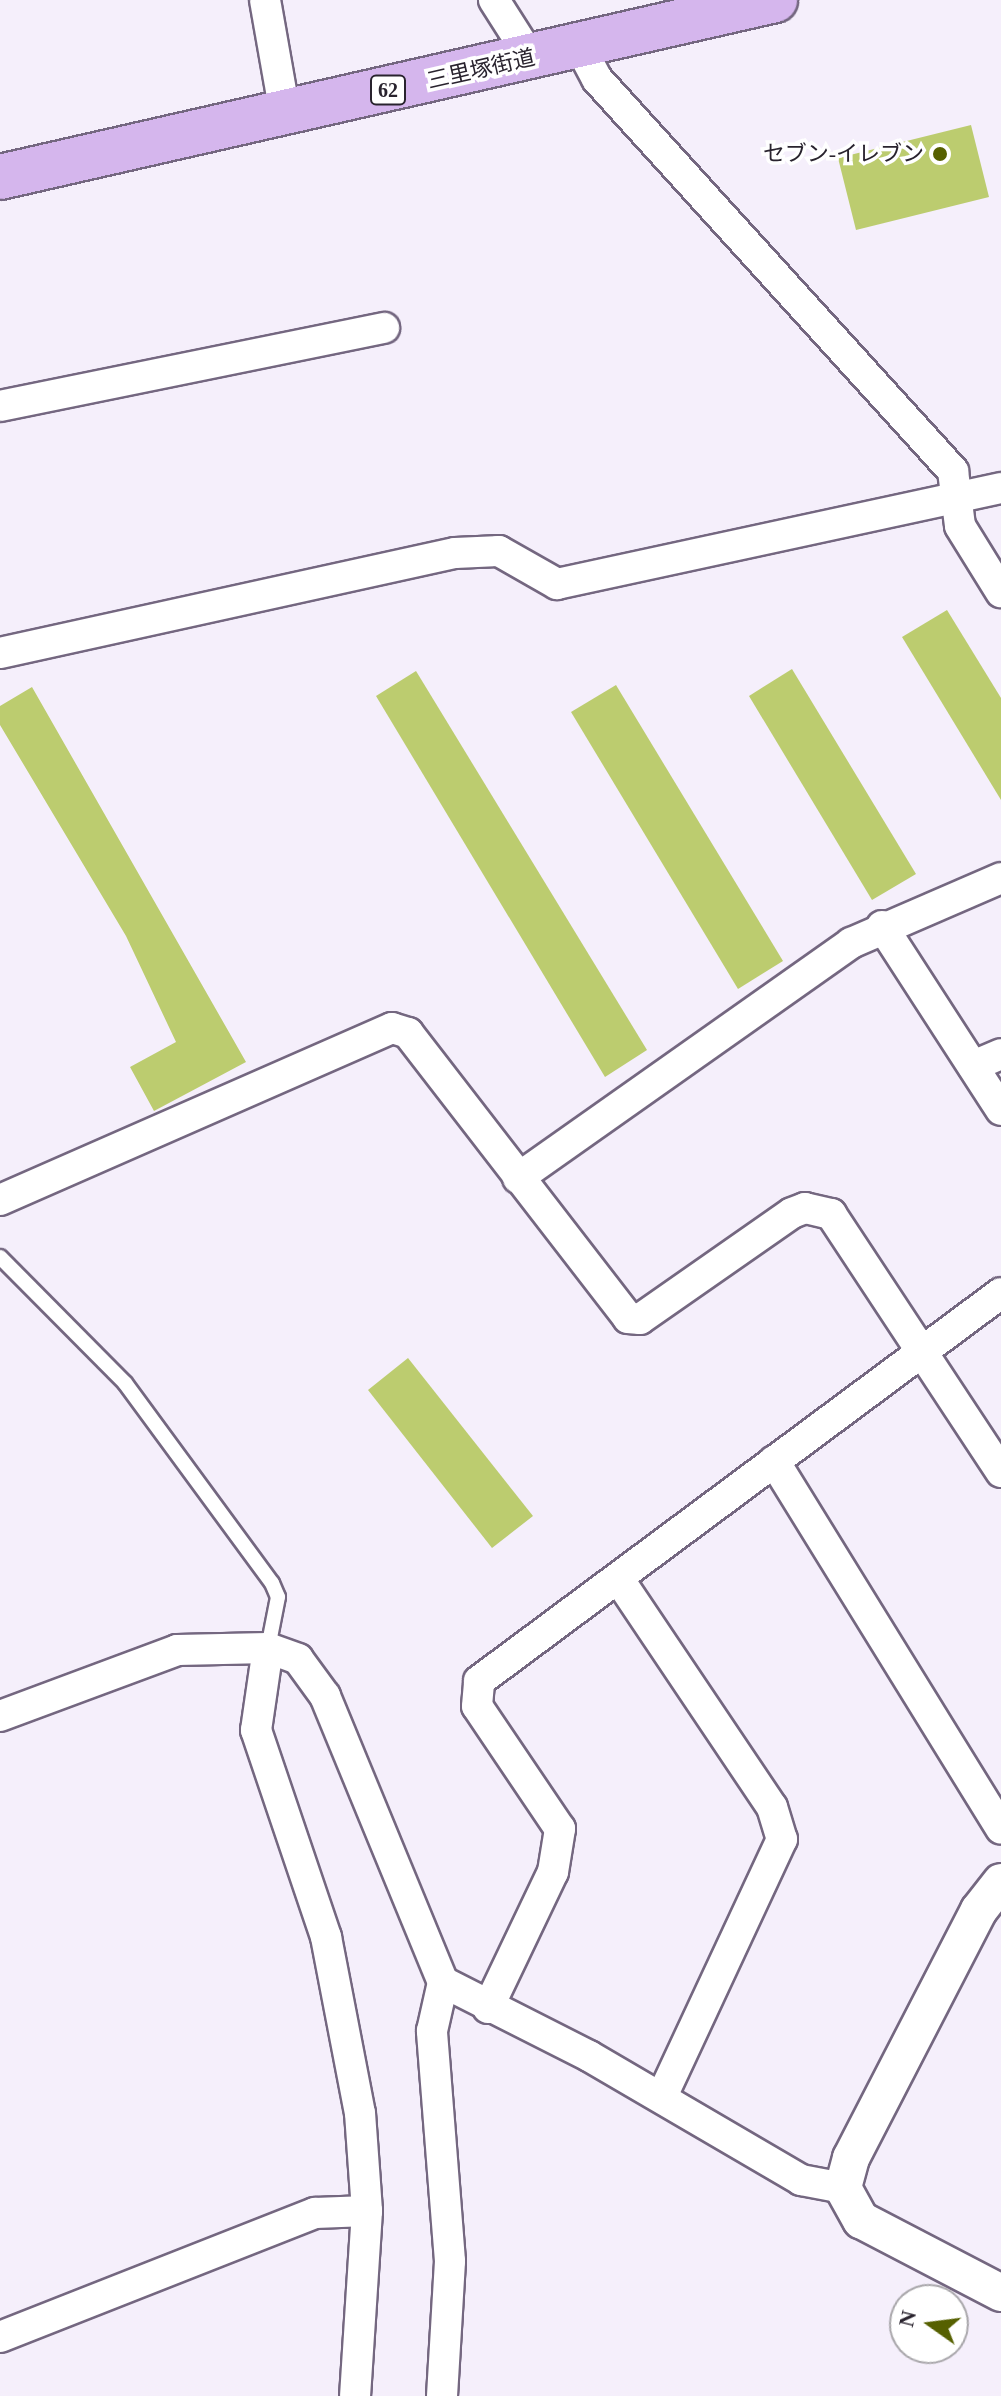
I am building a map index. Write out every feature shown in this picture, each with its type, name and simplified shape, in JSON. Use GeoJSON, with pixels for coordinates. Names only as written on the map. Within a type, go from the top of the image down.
{"type":"FeatureCollection","features":[{"type":"Feature","properties":{"kind":"main road","name":"三里塚街道"},"geometry":{"type":"LineString","coordinates":[[0,177],[580,47],[697,9],[775,0]]}},
{"type":"Feature","properties":{"kind":"street"},"geometry":{"type":"LineString","coordinates":[[265,0],[285,114]]}},
{"type":"Feature","properties":{"kind":"street"},"geometry":{"type":"LineString","coordinates":[[494,0],[531,58]]}},
{"type":"Feature","properties":{"kind":"street"},"geometry":{"type":"LineString","coordinates":[[580,47],[597,79],[953,471],[959,497],[960,526],[1001,592]]}},
{"type":"Feature","properties":{"kind":"street"},"geometry":{"type":"LineString","coordinates":[[0,406],[384,328]]}},
{"type":"Feature","properties":{"kind":"street"},"geometry":{"type":"LineString","coordinates":[[0,653],[455,553],[499,551],[557,584],[1001,488]]}},
{"type":"Feature","properties":{"kind":"street"},"geometry":{"type":"LineString","coordinates":[[518,1178],[882,926],[1001,878]]}},
{"type":"Feature","properties":{"kind":"street"},"geometry":{"type":"LineString","coordinates":[[882,926],[1001,1110]]}},
{"type":"Feature","properties":{"kind":"street"},"geometry":{"type":"LineString","coordinates":[[0,1200],[392,1028],[408,1033],[628,1318],[640,1319],[792,1213],[831,1214],[923,1349],[1001,1472]]}},
{"type":"Feature","properties":{"kind":"street"},"geometry":{"type":"LineString","coordinates":[[973,1066],[1001,1054]]}},
{"type":"Feature","properties":{"kind":"street"},"geometry":{"type":"LineString","coordinates":[[488,2008],[553,1872],[560,1829],[473,1691],[618,1578],[1001,1293]]}},
{"type":"Feature","properties":{"kind":"street"},"geometry":{"type":"LineString","coordinates":[[774,1461],[1001,1829]]}},
{"type":"Feature","properties":{"kind":"street"},"geometry":{"type":"LineString","coordinates":[[618,1578],[772,1807],[782,1839],[662,2096]]}},
{"type":"Feature","properties":{"kind":"street"},"geometry":{"type":"LineString","coordinates":[[268,1648],[256,1730],[309,1877],[340,1991],[360,2113],[367,2211],[355,2396]]}},
{"type":"Feature","properties":{"kind":"street"},"geometry":{"type":"LineString","coordinates":[[0,1716],[177,1650],[268,1648],[298,1659],[318,1681],[443,1982],[662,2096],[801,2180],[843,2188]]}},
{"type":"Feature","properties":{"kind":"street"},"geometry":{"type":"LineString","coordinates":[[1001,1882],[979,1910],[851,2158],[843,2188],[861,2220],[1001,2293]]}},
{"type":"Feature","properties":{"kind":"street"},"geometry":{"type":"LineString","coordinates":[[442,2396],[450,2261],[432,2006],[443,1982]]}},
{"type":"Feature","properties":{"kind":"street"},"geometry":{"type":"LineString","coordinates":[[0,2337],[315,2213],[367,2211]]}},
{"type":"Feature","properties":{"kind":"lane"},"geometry":{"type":"LineString","coordinates":[[0,1257],[125,1383],[272,1583],[278,1597],[268,1648]]}},
{"type":"Feature","properties":{"kind":"building"},"geometry":{"type":"Polygon","coordinates":[[[971,125],[989,197],[856,230],[838,158],[971,125]]]}},
{"type":"Feature","properties":{"kind":"building"},"geometry":{"type":"Polygon","coordinates":[[[947,610],[1001,698],[1001,800],[902,637],[947,610]]]}},
{"type":"Feature","properties":{"kind":"building"},"geometry":{"type":"Polygon","coordinates":[[[792,669],[916,874],[872,900],[749,696],[792,669]]]}},
{"type":"Feature","properties":{"kind":"building"},"geometry":{"type":"Polygon","coordinates":[[[416,671],[647,1050],[605,1077],[376,696],[416,671]]]}},
{"type":"Feature","properties":{"kind":"building"},"geometry":{"type":"Polygon","coordinates":[[[616,685],[783,961],[738,989],[571,712],[616,685]]]}},
{"type":"Feature","properties":{"kind":"building"},"geometry":{"type":"Polygon","coordinates":[[[32,687],[246,1062],[154,1111],[130,1067],[176,1042],[126,936],[0,725],[0,706],[32,687]]]}},
{"type":"Feature","properties":{"kind":"building"},"geometry":{"type":"Polygon","coordinates":[[[408,1358],[533,1516],[492,1548],[368,1390],[408,1358]]]}},
{"type":"Feature","properties":{"kind":"place","name":"セブン-イレブン"},"geometry":{"type":"Point","coordinates":[940,154]}}]}
